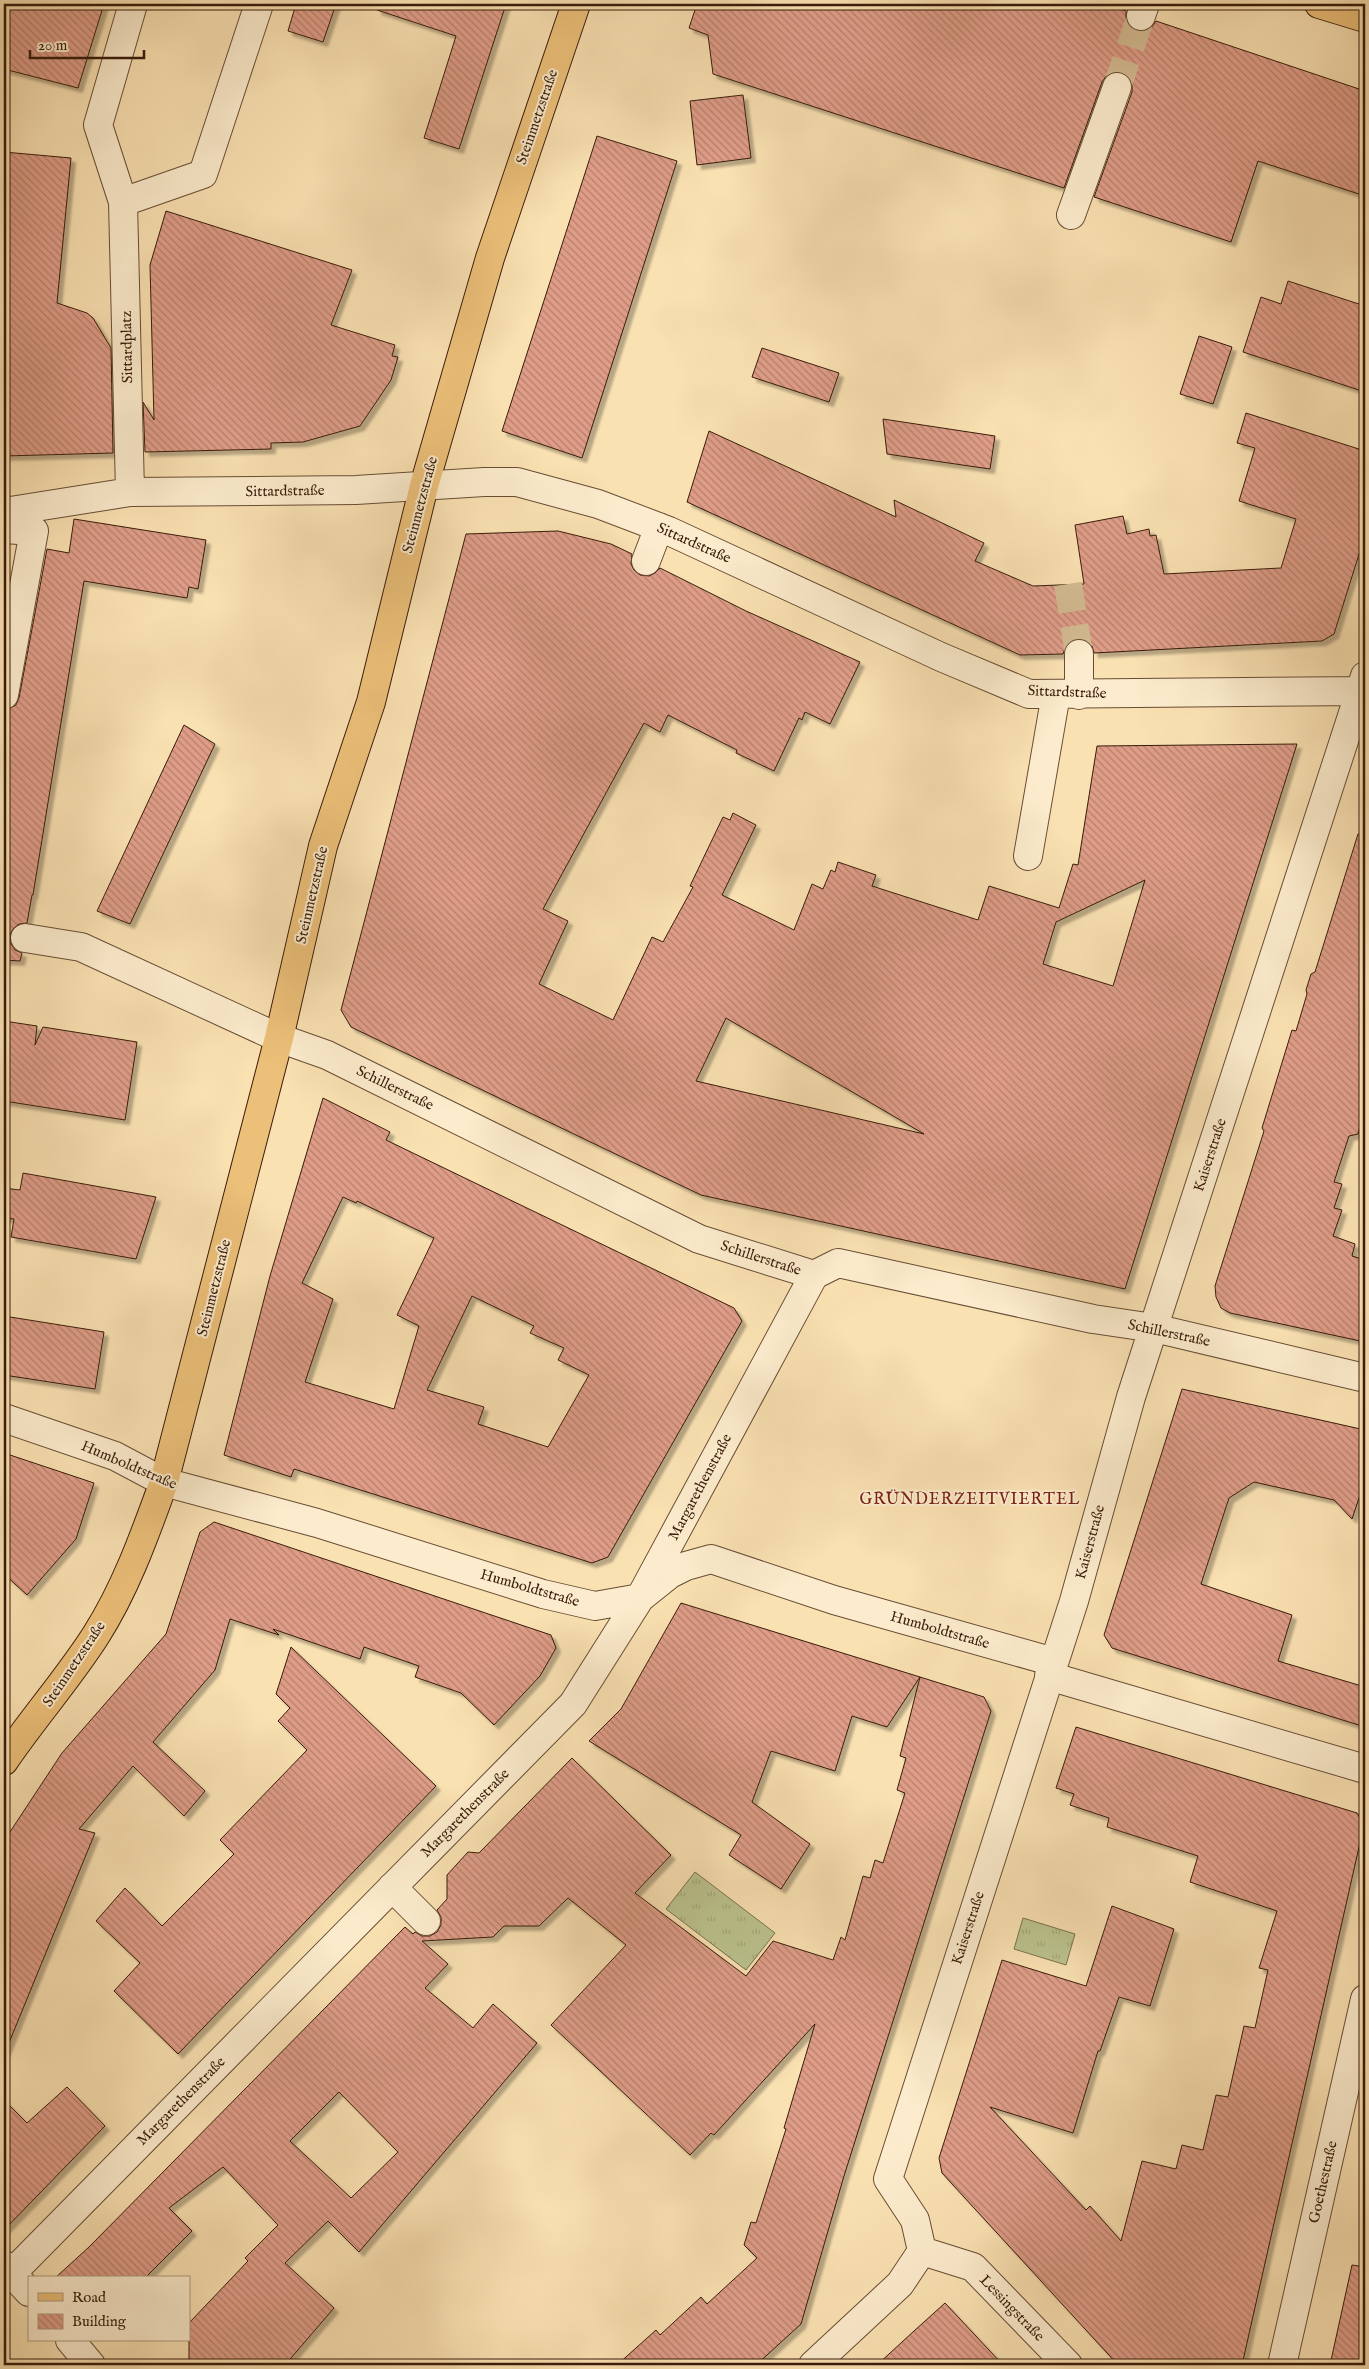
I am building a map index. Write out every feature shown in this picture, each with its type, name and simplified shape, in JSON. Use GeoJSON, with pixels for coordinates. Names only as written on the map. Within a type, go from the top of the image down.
{"type":"FeatureCollection","features":[{"type":"Feature","properties":{"kind":"main road","name":"Steinmetzstraße"},"geometry":{"type":"LineString","coordinates":[[4,1761],[66,1681],[97,1633],[141,1545],[164,1482],[279,1038],[323,846],[371,702],[424,486],[490,258],[576,4]]}},
{"type":"Feature","properties":{"kind":"main road"},"geometry":{"type":"LineString","coordinates":[[1319,4],[1365,18]]}},
{"type":"Feature","properties":{"kind":"street","name":"Sittardplatz"},"geometry":{"type":"LineString","coordinates":[[130,492],[124,202],[98,124],[133,4]]}},
{"type":"Feature","properties":{"kind":"street"},"geometry":{"type":"LineString","coordinates":[[124,202],[203,174],[259,4]]}},
{"type":"Feature","properties":{"kind":"street"},"geometry":{"type":"LineString","coordinates":[[1071,215],[1117,87]]}},
{"type":"Feature","properties":{"kind":"street","name":"Sittardstraße"},"geometry":{"type":"LineString","coordinates":[[4,512],[130,492],[356,490],[484,482],[517,482],[598,504],[659,527],[950,660],[1029,694],[1363,686]]}},
{"type":"Feature","properties":{"kind":"street"},"geometry":{"type":"LineString","coordinates":[[646,561],[659,527]]}},
{"type":"Feature","properties":{"kind":"street"},"geometry":{"type":"LineString","coordinates":[[4,529],[34,531],[4,695]]}},
{"type":"Feature","properties":{"kind":"street"},"geometry":{"type":"LineString","coordinates":[[1028,856],[1068,694],[1080,654]]}},
{"type":"Feature","properties":{"kind":"street","name":"Kaiserstraße"},"geometry":{"type":"LineString","coordinates":[[922,2251],[915,2220],[888,2178],[1051,1669],[1129,1406],[1363,686]]}},
{"type":"Feature","properties":{"kind":"street","name":"Schillerstraße"},"geometry":{"type":"LineString","coordinates":[[24,938],[81,947],[279,1038],[327,1055],[699,1239],[814,1275],[838,1263],[1093,1319],[1154,1328],[1365,1378]]}},
{"type":"Feature","properties":{"kind":"street","name":"Margarethenstraße"},"geometry":{"type":"LineString","coordinates":[[15,2277],[392,1887],[573,1704],[640,1598],[814,1275]]}},
{"type":"Feature","properties":{"kind":"street","name":"Humboldtstraße"},"geometry":{"type":"LineString","coordinates":[[4,1418],[115,1456],[164,1482],[317,1523],[543,1594],[595,1606],[640,1598],[670,1574],[686,1566],[712,1560],[1365,1769]]}},
{"type":"Feature","properties":{"kind":"street"},"geometry":{"type":"LineString","coordinates":[[392,1887],[426,1921]]}},
{"type":"Feature","properties":{"kind":"street","name":"Goethestraße"},"geometry":{"type":"LineString","coordinates":[[1282,2365],[1365,1999]]}},
{"type":"Feature","properties":{"kind":"street"},"geometry":{"type":"LineString","coordinates":[[813,2365],[900,2284],[922,2251]]}},
{"type":"Feature","properties":{"kind":"street","name":"Lessingstraße"},"geometry":{"type":"LineString","coordinates":[[922,2251],[973,2267],[1068,2365]]}},
{"type":"Feature","properties":{"kind":"street"},"geometry":{"type":"LineString","coordinates":[[72,2342],[91,2365]]}},
{"type":"Feature","properties":{"kind":"green space"},"geometry":{"type":"Polygon","coordinates":[[[695,1872],[775,1933],[746,1970],[666,1909],[695,1872]]]}},
{"type":"Feature","properties":{"kind":"green space"},"geometry":{"type":"Polygon","coordinates":[[[1023,1918],[1075,1934],[1066,1965],[1014,1949],[1023,1918]]]}},
{"type":"Feature","properties":{"kind":"building"},"geometry":{"type":"Polygon","coordinates":[[[4,4],[104,4],[78,88],[4,69],[4,4]]]}},
{"type":"Feature","properties":{"kind":"building"},"geometry":{"type":"Polygon","coordinates":[[[296,4],[336,4],[323,42],[288,31],[296,4]]]}},
{"type":"Feature","properties":{"kind":"building"},"geometry":{"type":"Polygon","coordinates":[[[378,4],[506,4],[459,149],[424,138],[456,36],[377,10],[378,4]]]}},
{"type":"Feature","properties":{"kind":"building"},"geometry":{"type":"Polygon","coordinates":[[[697,4],[1105,4],[1126,11],[1126,20],[1130,27],[1136,31],[1145,31],[1152,27],[1156,21],[1365,91],[1365,196],[1258,161],[1231,242],[1094,197],[1132,92],[1132,84],[1129,77],[1123,73],[1114,72],[1107,75],[1102,82],[1064,188],[713,74],[708,35],[689,28],[697,4]]]}},
{"type":"Feature","properties":{"kind":"building"},"geometry":{"type":"Polygon","coordinates":[[[743,95],[751,158],[697,165],[690,101],[743,95]]]}},
{"type":"Feature","properties":{"kind":"building"},"geometry":{"type":"Polygon","coordinates":[[[597,136],[677,161],[582,458],[502,431],[597,136]]]}},
{"type":"Feature","properties":{"kind":"building"},"geometry":{"type":"Polygon","coordinates":[[[4,152],[71,158],[57,303],[87,313],[93,318],[111,348],[113,453],[4,456],[4,152]]]}},
{"type":"Feature","properties":{"kind":"building"},"geometry":{"type":"Polygon","coordinates":[[[166,211],[352,270],[331,325],[395,345],[392,356],[398,357],[391,380],[360,426],[303,442],[271,443],[271,449],[145,452],[143,402],[154,420],[150,265],[166,211]]]}},
{"type":"Feature","properties":{"kind":"building"},"geometry":{"type":"Polygon","coordinates":[[[1288,281],[1365,306],[1365,392],[1243,352],[1261,297],[1281,304],[1288,281]]]}},
{"type":"Feature","properties":{"kind":"building"},"geometry":{"type":"Polygon","coordinates":[[[1199,336],[1232,347],[1213,404],[1180,394],[1199,336]]]}},
{"type":"Feature","properties":{"kind":"building"},"geometry":{"type":"Polygon","coordinates":[[[762,348],[839,373],[829,402],[752,377],[762,348]]]}},
{"type":"Feature","properties":{"kind":"building"},"geometry":{"type":"Polygon","coordinates":[[[1246,413],[1365,451],[1365,535],[1334,634],[1322,641],[1094,653],[1092,646],[1087,641],[1079,638],[1072,640],[1066,646],[1063,654],[1020,655],[687,502],[709,431],[896,517],[894,500],[984,543],[975,561],[1033,586],[1084,584],[1075,525],[1123,516],[1127,534],[1149,529],[1150,536],[1156,535],[1164,574],[1281,568],[1296,519],[1239,501],[1255,448],[1237,443],[1246,413]]]}},
{"type":"Feature","properties":{"kind":"building"},"geometry":{"type":"Polygon","coordinates":[[[883,419],[995,436],[990,469],[887,454],[883,419]]]}},
{"type":"Feature","properties":{"kind":"building"},"geometry":{"type":"Polygon","coordinates":[[[74,519],[206,540],[198,589],[189,587],[187,598],[84,581],[33,895],[27,923],[19,924],[10,935],[11,944],[15,950],[22,953],[20,961],[4,960],[4,723],[6,710],[16,705],[19,698],[47,549],[69,553],[74,519]]]}},
{"type":"Feature","properties":{"kind":"building"},"geometry":{"type":"Polygon","coordinates":[[[558,531],[611,544],[632,554],[631,564],[640,575],[649,576],[660,568],[746,611],[860,662],[830,724],[805,712],[802,720],[799,718],[774,771],[736,753],[737,750],[668,715],[660,732],[644,723],[543,909],[568,921],[539,984],[613,1020],[652,937],[663,942],[693,887],[690,886],[723,817],[730,820],[733,813],[756,825],[722,895],[794,930],[812,884],[823,889],[831,870],[835,872],[838,862],[876,875],[872,886],[978,920],[989,886],[1059,908],[1073,864],[1078,865],[1097,746],[1297,744],[1125,1289],[701,1195],[351,1027],[341,1010],[466,534],[558,531]],[[1145,880],[1056,922],[1043,964],[1113,986],[1145,880]],[[726,1018],[696,1081],[924,1134],[726,1018]]]}},
{"type":"Feature","properties":{"kind":"building"},"geometry":{"type":"Polygon","coordinates":[[[184,725],[215,744],[130,924],[97,911],[184,725]]]}},
{"type":"Feature","properties":{"kind":"building"},"geometry":{"type":"Polygon","coordinates":[[[1358,834],[1365,835],[1365,1125],[1360,1126],[1358,1134],[1349,1136],[1334,1182],[1342,1184],[1334,1208],[1342,1210],[1333,1236],[1355,1244],[1352,1256],[1365,1260],[1365,1342],[1230,1313],[1221,1308],[1216,1297],[1215,1286],[1264,1131],[1262,1128],[1292,1030],[1296,1031],[1311,974],[1315,972],[1358,834]]]}},
{"type":"Feature","properties":{"kind":"building"},"geometry":{"type":"Polygon","coordinates":[[[4,1021],[37,1026],[35,1045],[43,1027],[137,1042],[125,1120],[4,1101],[4,1021]]]}},
{"type":"Feature","properties":{"kind":"building"},"geometry":{"type":"Polygon","coordinates":[[[323,1098],[390,1132],[386,1140],[734,1308],[742,1321],[608,1557],[592,1563],[294,1469],[291,1477],[224,1455],[270,1276],[323,1098]],[[343,1197],[302,1283],[333,1299],[305,1382],[394,1409],[419,1326],[397,1315],[434,1238],[357,1201],[356,1203],[343,1197]],[[472,1296],[427,1390],[484,1407],[478,1424],[548,1447],[589,1375],[558,1360],[564,1348],[530,1333],[534,1326],[472,1296]]]}},
{"type":"Feature","properties":{"kind":"building"},"geometry":{"type":"Polygon","coordinates":[[[23,1173],[156,1197],[136,1259],[11,1237],[14,1219],[4,1218],[4,1188],[20,1190],[23,1173]]]}},
{"type":"Feature","properties":{"kind":"building"},"geometry":{"type":"Polygon","coordinates":[[[4,1316],[104,1332],[95,1389],[4,1375],[4,1316]]]}},
{"type":"Feature","properties":{"kind":"building"},"geometry":{"type":"Polygon","coordinates":[[[1182,1389],[1365,1430],[1365,1496],[1360,1495],[1352,1519],[1334,1500],[1254,1482],[1229,1498],[1201,1584],[1292,1615],[1278,1661],[1365,1687],[1365,1727],[1112,1648],[1104,1635],[1182,1389]]]}},
{"type":"Feature","properties":{"kind":"building"},"geometry":{"type":"Polygon","coordinates":[[[4,1453],[94,1483],[76,1539],[27,1595],[4,1574],[4,1453]]]}},
{"type":"Feature","properties":{"kind":"building"},"geometry":{"type":"Polygon","coordinates":[[[214,1522],[551,1635],[556,1648],[540,1676],[494,1725],[461,1693],[415,1677],[419,1666],[364,1647],[360,1659],[273,1629],[279,1635],[230,1619],[215,1670],[153,1742],[205,1791],[184,1816],[133,1766],[79,1829],[95,1833],[4,2055],[4,1841],[62,1753],[166,1634],[200,1532],[214,1522]]]}},
{"type":"Feature","properties":{"kind":"building"},"geometry":{"type":"Polygon","coordinates":[[[681,1603],[920,1677],[887,1727],[852,1716],[835,1771],[771,1751],[752,1802],[810,1844],[781,1889],[729,1855],[741,1835],[589,1741],[621,1709],[681,1603]]]}},
{"type":"Feature","properties":{"kind":"building"},"geometry":{"type":"Polygon","coordinates":[[[291,1647],[436,1786],[178,2054],[114,1991],[140,1963],[96,1921],[125,1888],[162,1926],[234,1854],[220,1840],[307,1750],[278,1721],[290,1708],[276,1694],[291,1647]]]}},
{"type":"Feature","properties":{"kind":"building"},"geometry":{"type":"Polygon","coordinates":[[[920,1677],[984,1697],[991,1711],[844,2176],[801,2324],[756,2365],[617,2365],[656,2330],[660,2335],[701,2297],[707,2304],[757,2258],[744,2245],[751,2222],[756,2223],[786,2129],[784,2128],[815,2024],[714,2135],[711,2133],[690,2155],[551,2025],[626,1945],[568,1898],[539,1926],[504,1926],[493,1937],[422,1941],[448,1964],[425,1988],[473,2028],[493,2004],[537,2043],[359,2252],[328,2221],[285,2263],[334,2308],[285,2365],[189,2365],[190,2322],[248,2261],[245,2258],[278,2225],[223,2167],[169,2208],[192,2231],[147,2276],[57,2276],[89,2247],[405,1927],[413,1934],[415,1932],[422,1936],[430,1936],[437,1932],[441,1925],[441,1917],[437,1910],[447,1899],[447,1875],[468,1852],[479,1853],[572,1758],[671,1855],[635,1893],[746,1976],[773,1941],[833,1960],[841,1937],[845,1940],[863,1876],[870,1878],[875,1860],[883,1863],[905,1793],[897,1790],[906,1758],[900,1756],[920,1677]],[[339,2092],[290,2141],[351,2198],[398,2152],[339,2092]]]}},
{"type":"Feature","properties":{"kind":"building"},"geometry":{"type":"Polygon","coordinates":[[[1076,1727],[1357,1813],[1364,1825],[1242,2365],[1118,2365],[942,2173],[939,2158],[1002,1960],[1086,1986],[1112,1906],[1174,1929],[1150,2006],[1119,1997],[1100,2051],[1098,2051],[1073,2133],[990,2107],[1086,2210],[1090,2206],[1121,2241],[1142,2161],[1176,2169],[1182,2145],[1203,2150],[1216,2095],[1228,2097],[1244,2026],[1255,2028],[1268,1970],[1259,1968],[1277,1911],[1190,1882],[1198,1856],[1107,1827],[1109,1818],[1070,1805],[1074,1794],[1056,1788],[1076,1727]]]}},
{"type":"Feature","properties":{"kind":"building"},"geometry":{"type":"Polygon","coordinates":[[[67,2087],[105,2126],[4,2230],[4,2100],[27,2123],[67,2087]]]}},
{"type":"Feature","properties":{"kind":"building"},"geometry":{"type":"Polygon","coordinates":[[[1352,2265],[1365,2267],[1365,2365],[1330,2365],[1352,2265]]]}},
{"type":"Feature","properties":{"kind":"building"},"geometry":{"type":"Polygon","coordinates":[[[945,2303],[1003,2365],[877,2365],[914,2331],[945,2303]]]}},
{"type":"Feature","properties":{"kind":"tunnel"},"geometry":{"type":"LineString","coordinates":[[1117,87],[1141,16]]}},
{"type":"Feature","properties":{"kind":"tunnel"},"geometry":{"type":"LineString","coordinates":[[1068,584],[1079,654]]}},
{"type":"Feature","properties":{"kind":"district","name":"GRÜNDERZEITVIERTEL"},"geometry":{"type":"Point","coordinates":[970,1500]}}]}
